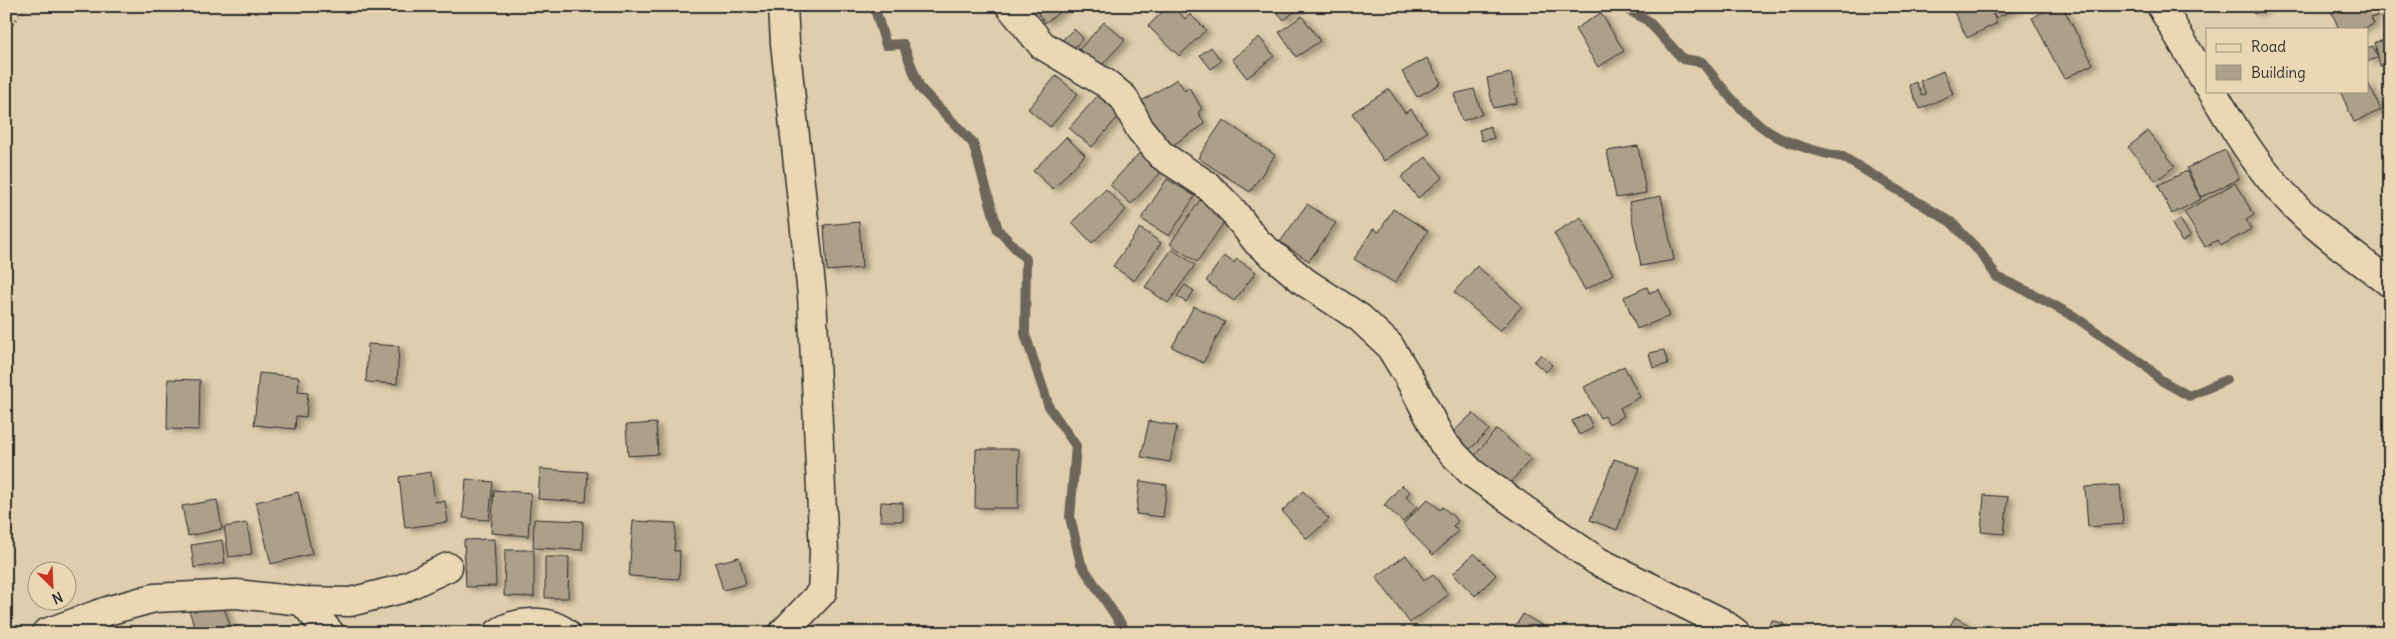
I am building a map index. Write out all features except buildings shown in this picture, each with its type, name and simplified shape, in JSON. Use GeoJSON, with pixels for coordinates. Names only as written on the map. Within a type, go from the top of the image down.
{"type":"FeatureCollection","features":[{"type":"Feature","properties":{"kind":"street"},"geometry":{"type":"LineString","coordinates":[[783,633],[822,592],[824,554],[812,295],[785,43],[784,6]]}},
{"type":"Feature","properties":{"kind":"street"},"geometry":{"type":"LineString","coordinates":[[1010,6],[1042,45],[1107,84],[1124,98],[1140,129],[1162,155],[1207,185],[1232,211],[1257,242],[1305,282],[1360,318],[1389,346],[1409,378],[1443,443],[1472,472],[1596,561],[1713,618],[1736,633]]}},
{"type":"Feature","properties":{"kind":"street"},"geometry":{"type":"LineString","coordinates":[[2161,6],[2206,82]]}},
{"type":"Feature","properties":{"kind":"street"},"geometry":{"type":"LineString","coordinates":[[2213,92],[2261,168],[2288,200],[2320,230],[2390,282]]}},
{"type":"Feature","properties":{"kind":"street"},"geometry":{"type":"LineString","coordinates":[[46,633],[107,611],[154,598],[236,594],[302,601],[350,602],[401,589],[448,568]]}},
{"type":"Feature","properties":{"kind":"street"},"geometry":{"type":"LineString","coordinates":[[302,601],[330,633]]}},
{"type":"Feature","properties":{"kind":"street"},"geometry":{"type":"LineString","coordinates":[[498,633],[508,626],[540,623],[566,633]]}},
{"type":"Feature","properties":{"kind":"path"},"geometry":{"type":"LineString","coordinates":[[6,31],[28,6]]}},
{"type":"Feature","properties":{"kind":"waterway"},"geometry":{"type":"LineString","coordinates":[[874,6],[886,45],[903,44],[920,88],[973,143],[998,230],[1026,259],[1025,334],[1049,407],[1076,446],[1070,517],[1081,564],[1127,633]]}},
{"type":"Feature","properties":{"kind":"waterway"},"geometry":{"type":"LineString","coordinates":[[1621,6],[1647,20],[1683,59],[1702,62],[1741,109],[1769,132],[1805,148],[1843,157],[1951,222],[1980,252],[1997,277],[2075,317],[2146,366],[2159,379],[2189,396],[2226,380]]}}]}
